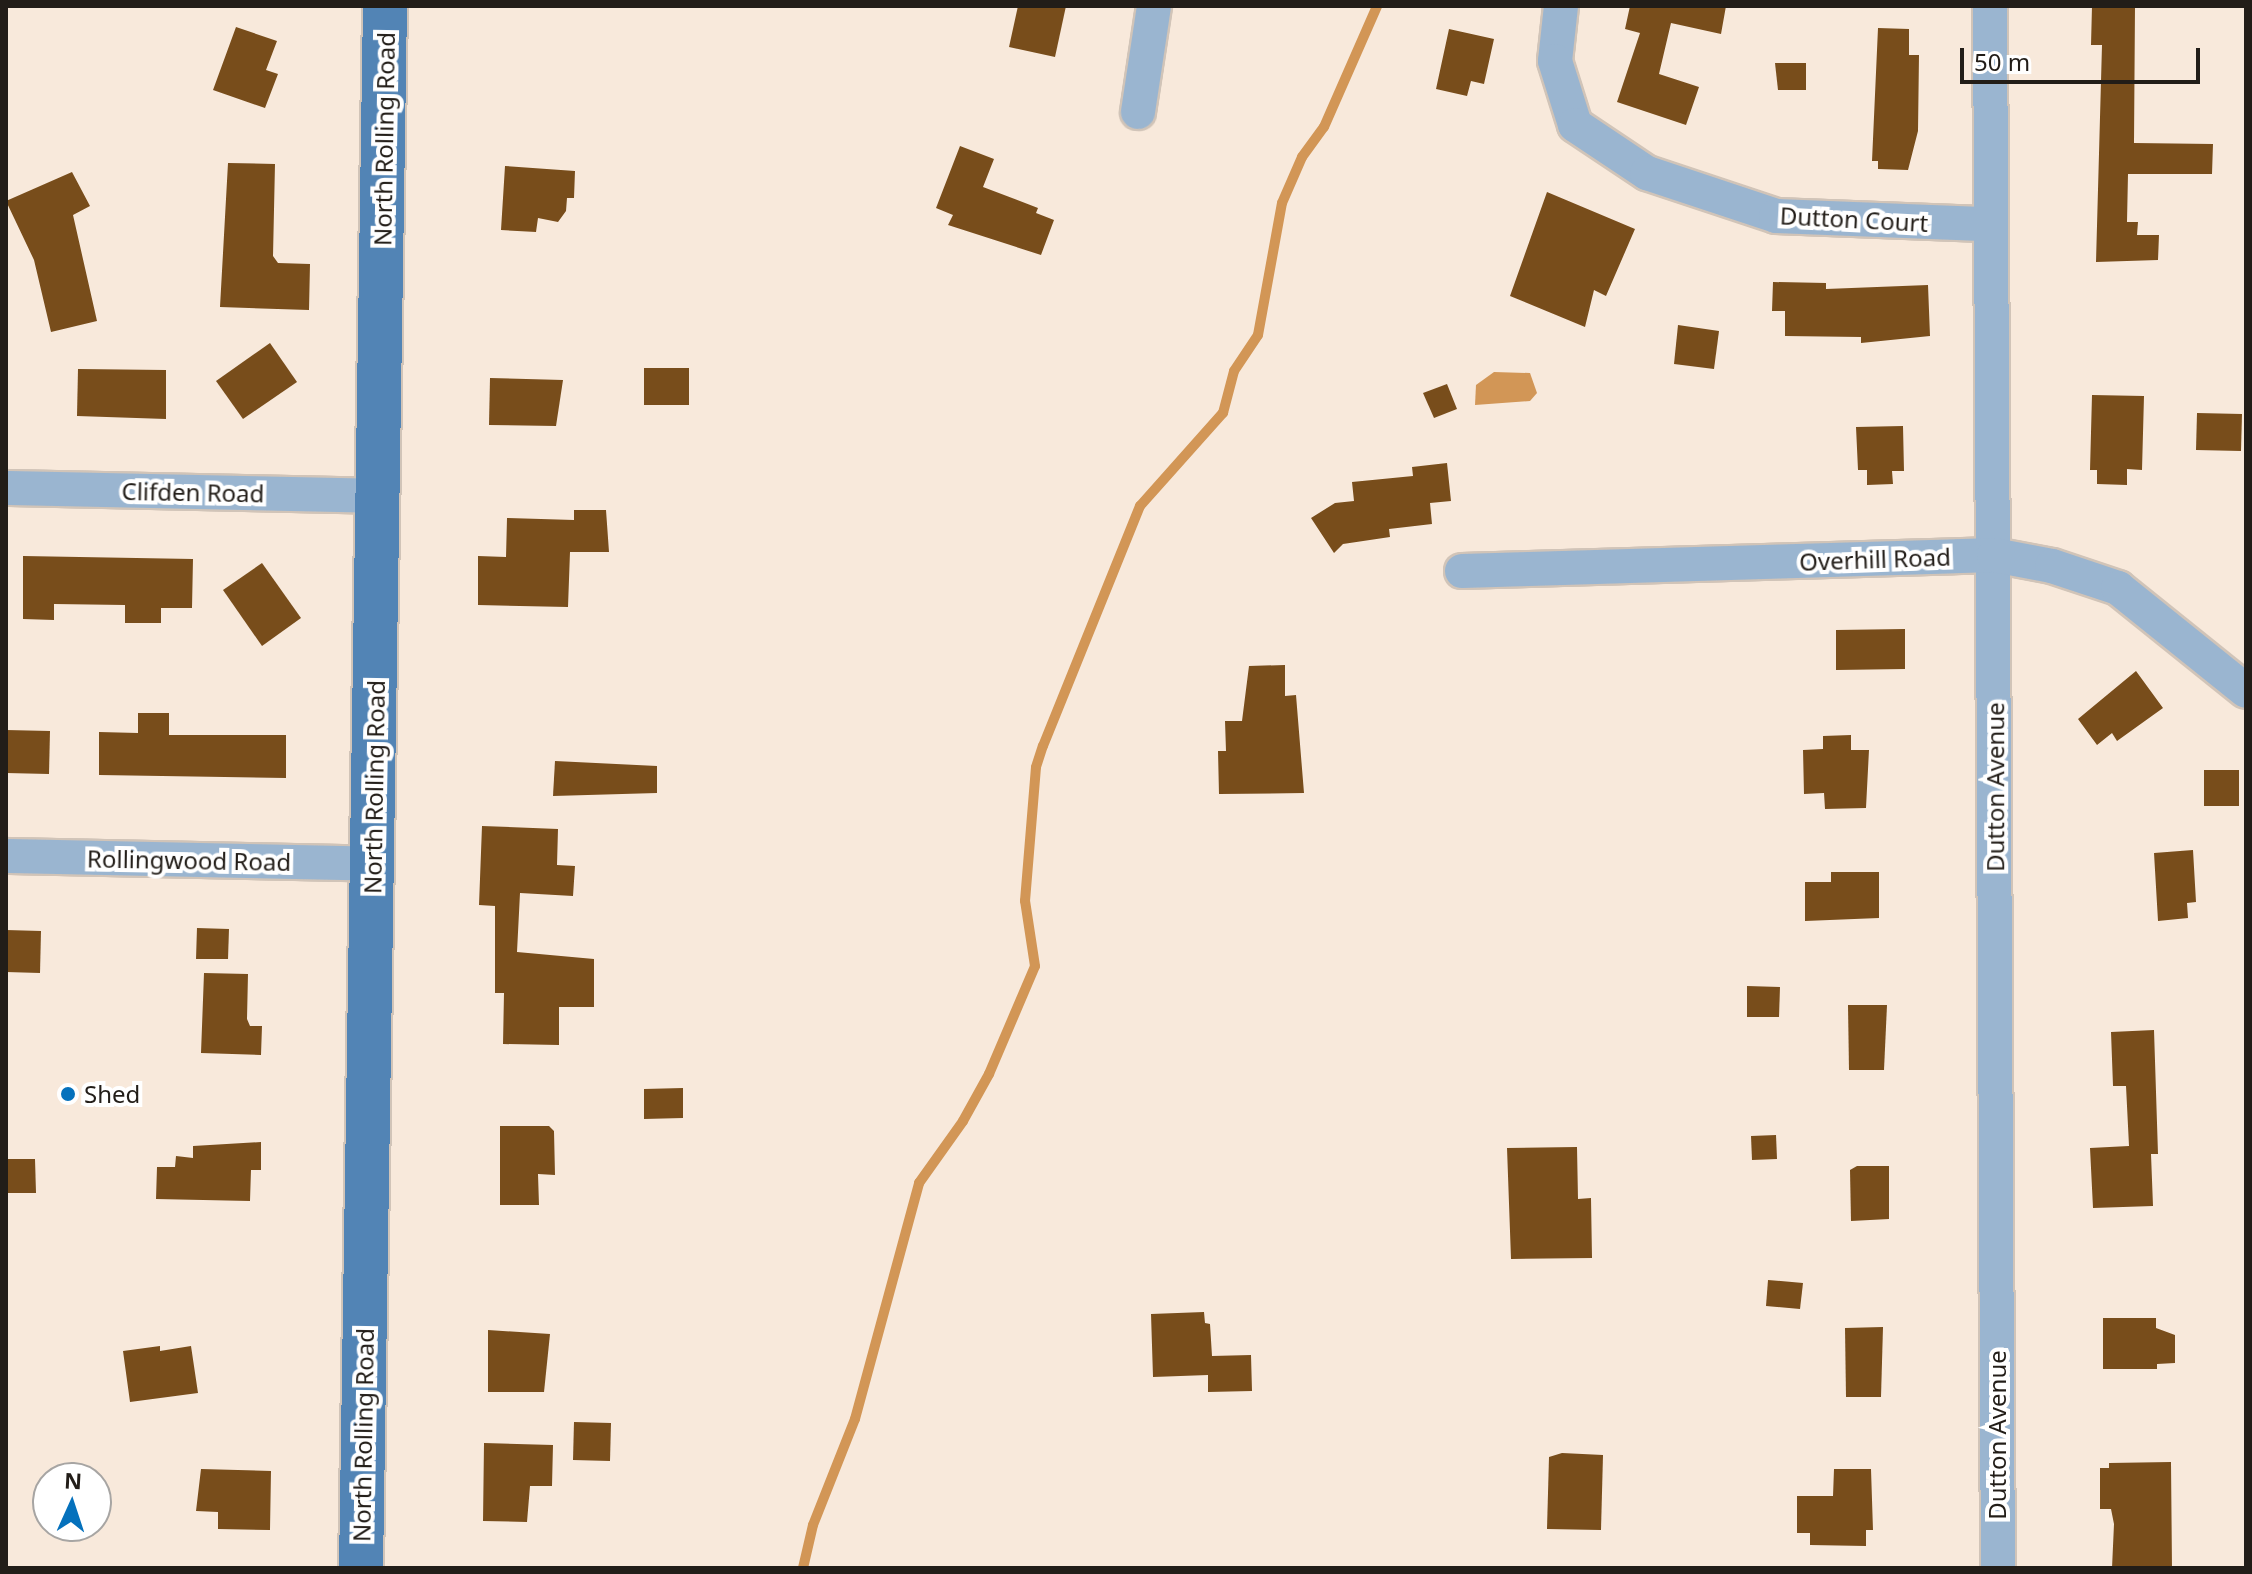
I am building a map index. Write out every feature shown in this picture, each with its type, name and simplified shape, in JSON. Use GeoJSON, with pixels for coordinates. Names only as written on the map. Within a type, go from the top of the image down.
{"type":"FeatureCollection","features":[{"type":"Feature","properties":{"kind":"main road","name":"North Rolling Road"},"geometry":{"type":"LineString","coordinates":[[361,1568],[380,496],[385,6]]}},
{"type":"Feature","properties":{"kind":"street"},"geometry":{"type":"LineString","coordinates":[[1138,112],[1154,6]]}},
{"type":"Feature","properties":{"kind":"street","name":"Dutton Court"},"geometry":{"type":"LineString","coordinates":[[1561,6],[1555,61],[1575,125],[1647,173],[1776,216],[1989,224]]}},
{"type":"Feature","properties":{"kind":"street","name":"Dutton Avenue"},"geometry":{"type":"LineString","coordinates":[[1990,6],[1998,1568]]}},
{"type":"Feature","properties":{"kind":"street","name":"Clifden Road"},"geometry":{"type":"LineString","coordinates":[[6,488],[380,496]]}},
{"type":"Feature","properties":{"kind":"street","name":"Overhill Road"},"geometry":{"type":"LineString","coordinates":[[1462,571],[1994,555],[2052,566],[2118,588],[2246,691]]}},
{"type":"Feature","properties":{"kind":"street","name":"Rollingwood Road"},"geometry":{"type":"LineString","coordinates":[[6,856],[373,864]]}},
{"type":"Feature","properties":{"kind":"shaded area"},"geometry":{"type":"Polygon","coordinates":[[[1494,372],[1530,373],[1537,393],[1530,401],[1475,405],[1476,385],[1494,372]]]}},
{"type":"Feature","properties":{"kind":"building"},"geometry":{"type":"Polygon","coordinates":[[[1018,6],[1066,6],[1055,57],[1009,47],[1018,6]]]}},
{"type":"Feature","properties":{"kind":"building"},"geometry":{"type":"Polygon","coordinates":[[[1630,6],[1726,6],[1721,34],[1671,23],[1659,74],[1699,87],[1686,125],[1617,102],[1640,33],[1625,29],[1630,6]]]}},
{"type":"Feature","properties":{"kind":"building"},"geometry":{"type":"Polygon","coordinates":[[[2092,6],[2135,6],[2134,143],[2213,144],[2212,174],[2128,174],[2127,222],[2138,222],[2137,235],[2159,235],[2158,260],[2096,262],[2102,45],[2091,45],[2092,6]]]}},
{"type":"Feature","properties":{"kind":"building"},"geometry":{"type":"Polygon","coordinates":[[[236,27],[277,41],[266,70],[278,74],[265,108],[213,90],[236,27]]]}},
{"type":"Feature","properties":{"kind":"building"},"geometry":{"type":"Polygon","coordinates":[[[1878,28],[1909,29],[1909,55],[1919,55],[1918,131],[1908,170],[1878,169],[1878,161],[1872,161],[1878,28]]]}},
{"type":"Feature","properties":{"kind":"building"},"geometry":{"type":"Polygon","coordinates":[[[1449,29],[1494,39],[1484,84],[1471,81],[1467,96],[1436,89],[1449,29]]]}},
{"type":"Feature","properties":{"kind":"building"},"geometry":{"type":"Polygon","coordinates":[[[1775,63],[1806,63],[1806,90],[1778,90],[1775,63]]]}},
{"type":"Feature","properties":{"kind":"building"},"geometry":{"type":"Polygon","coordinates":[[[960,146],[994,159],[983,187],[1038,208],[1036,213],[1054,220],[1041,255],[948,225],[953,215],[936,208],[960,146]]]}},
{"type":"Feature","properties":{"kind":"building"},"geometry":{"type":"Polygon","coordinates":[[[228,163],[275,164],[273,256],[278,263],[310,264],[309,310],[220,307],[228,163]]]}},
{"type":"Feature","properties":{"kind":"building"},"geometry":{"type":"Polygon","coordinates":[[[505,166],[575,171],[574,198],[567,198],[566,211],[558,222],[538,218],[536,232],[501,230],[505,166]]]}},
{"type":"Feature","properties":{"kind":"building"},"geometry":{"type":"Polygon","coordinates":[[[72,172],[90,206],[73,215],[97,321],[51,332],[34,260],[6,201],[72,172]]]}},
{"type":"Feature","properties":{"kind":"building"},"geometry":{"type":"Polygon","coordinates":[[[1547,192],[1635,229],[1606,296],[1594,290],[1585,327],[1510,296],[1547,192]]]}},
{"type":"Feature","properties":{"kind":"building"},"geometry":{"type":"Polygon","coordinates":[[[1773,282],[1826,283],[1826,289],[1928,285],[1930,336],[1861,343],[1861,337],[1785,336],[1785,311],[1772,311],[1773,282]]]}},
{"type":"Feature","properties":{"kind":"building"},"geometry":{"type":"Polygon","coordinates":[[[1678,325],[1719,331],[1714,369],[1674,364],[1678,325]]]}},
{"type":"Feature","properties":{"kind":"building"},"geometry":{"type":"Polygon","coordinates":[[[270,343],[297,382],[243,419],[216,381],[270,343]]]}},
{"type":"Feature","properties":{"kind":"building"},"geometry":{"type":"Polygon","coordinates":[[[644,368],[689,368],[689,405],[644,405],[644,368]]]}},
{"type":"Feature","properties":{"kind":"building"},"geometry":{"type":"Polygon","coordinates":[[[78,369],[166,370],[166,419],[77,416],[78,369]]]}},
{"type":"Feature","properties":{"kind":"building"},"geometry":{"type":"Polygon","coordinates":[[[490,378],[563,380],[556,426],[489,425],[490,378]]]}},
{"type":"Feature","properties":{"kind":"building"},"geometry":{"type":"Polygon","coordinates":[[[1447,384],[1457,409],[1434,418],[1423,393],[1447,384]]]}},
{"type":"Feature","properties":{"kind":"building"},"geometry":{"type":"Polygon","coordinates":[[[2092,395],[2144,396],[2142,470],[2127,469],[2127,485],[2097,484],[2097,470],[2090,470],[2092,395]]]}},
{"type":"Feature","properties":{"kind":"building"},"geometry":{"type":"Polygon","coordinates":[[[2197,413],[2242,414],[2241,451],[2196,450],[2197,413]]]}},
{"type":"Feature","properties":{"kind":"building"},"geometry":{"type":"Polygon","coordinates":[[[1903,426],[1904,471],[1892,471],[1893,484],[1867,485],[1867,470],[1858,470],[1856,427],[1903,426]]]}},
{"type":"Feature","properties":{"kind":"building"},"geometry":{"type":"Polygon","coordinates":[[[1447,463],[1451,501],[1430,503],[1432,524],[1389,529],[1390,537],[1343,544],[1334,553],[1311,518],[1335,503],[1354,501],[1352,482],[1413,476],[1412,467],[1447,463]]]}},
{"type":"Feature","properties":{"kind":"building"},"geometry":{"type":"Polygon","coordinates":[[[574,510],[606,510],[609,552],[570,552],[568,607],[478,605],[478,556],[506,557],[507,518],[574,520],[574,510]]]}},
{"type":"Feature","properties":{"kind":"building"},"geometry":{"type":"Polygon","coordinates":[[[23,556],[193,559],[192,608],[161,608],[161,623],[125,623],[125,605],[54,604],[54,620],[23,619],[23,556]]]}},
{"type":"Feature","properties":{"kind":"building"},"geometry":{"type":"Polygon","coordinates":[[[262,563],[301,618],[262,646],[223,590],[262,563]]]}},
{"type":"Feature","properties":{"kind":"building"},"geometry":{"type":"Polygon","coordinates":[[[1905,629],[1905,669],[1836,670],[1836,630],[1905,629]]]}},
{"type":"Feature","properties":{"kind":"building"},"geometry":{"type":"Polygon","coordinates":[[[1285,665],[1285,696],[1296,695],[1304,793],[1219,794],[1218,751],[1226,751],[1225,721],[1242,721],[1249,666],[1285,665]]]}},
{"type":"Feature","properties":{"kind":"building"},"geometry":{"type":"Polygon","coordinates":[[[2136,671],[2163,708],[2117,741],[2112,733],[2097,745],[2078,719],[2136,671]]]}},
{"type":"Feature","properties":{"kind":"building"},"geometry":{"type":"Polygon","coordinates":[[[138,713],[169,713],[169,735],[286,735],[286,778],[99,775],[99,732],[138,733],[138,713]]]}},
{"type":"Feature","properties":{"kind":"building"},"geometry":{"type":"Polygon","coordinates":[[[6,730],[50,731],[49,774],[6,773],[6,730]]]}},
{"type":"Feature","properties":{"kind":"building"},"geometry":{"type":"Polygon","coordinates":[[[1851,735],[1851,750],[1869,750],[1866,808],[1825,809],[1824,793],[1804,794],[1803,750],[1823,749],[1823,736],[1851,735]]]}},
{"type":"Feature","properties":{"kind":"building"},"geometry":{"type":"Polygon","coordinates":[[[555,761],[657,766],[657,793],[553,796],[555,761]]]}},
{"type":"Feature","properties":{"kind":"building"},"geometry":{"type":"Polygon","coordinates":[[[2204,770],[2239,770],[2239,806],[2204,806],[2204,770]]]}},
{"type":"Feature","properties":{"kind":"building"},"geometry":{"type":"Polygon","coordinates":[[[482,826],[558,829],[557,865],[575,866],[573,896],[520,893],[517,952],[594,959],[594,1007],[559,1007],[559,1045],[503,1044],[504,993],[495,993],[495,906],[479,905],[482,826]]]}},
{"type":"Feature","properties":{"kind":"building"},"geometry":{"type":"Polygon","coordinates":[[[2193,850],[2196,902],[2187,903],[2188,918],[2158,921],[2154,853],[2193,850]]]}},
{"type":"Feature","properties":{"kind":"building"},"geometry":{"type":"Polygon","coordinates":[[[1831,872],[1879,872],[1879,918],[1805,921],[1805,882],[1831,882],[1831,872]]]}},
{"type":"Feature","properties":{"kind":"building"},"geometry":{"type":"Polygon","coordinates":[[[197,928],[229,929],[228,959],[196,959],[197,928]]]}},
{"type":"Feature","properties":{"kind":"building"},"geometry":{"type":"Polygon","coordinates":[[[6,930],[41,931],[40,973],[6,972],[6,930]]]}},
{"type":"Feature","properties":{"kind":"building"},"geometry":{"type":"Polygon","coordinates":[[[204,973],[248,974],[247,1019],[250,1026],[262,1026],[261,1055],[201,1053],[204,973]]]}},
{"type":"Feature","properties":{"kind":"building"},"geometry":{"type":"Polygon","coordinates":[[[1747,986],[1780,987],[1779,1017],[1747,1017],[1747,986]]]}},
{"type":"Feature","properties":{"kind":"building"},"geometry":{"type":"Polygon","coordinates":[[[1848,1005],[1887,1005],[1884,1070],[1849,1070],[1848,1005]]]}},
{"type":"Feature","properties":{"kind":"building"},"geometry":{"type":"Polygon","coordinates":[[[2154,1030],[2158,1154],[2151,1154],[2153,1206],[2093,1208],[2090,1148],[2129,1146],[2126,1086],[2113,1086],[2111,1032],[2154,1030]]]}},
{"type":"Feature","properties":{"kind":"building"},"geometry":{"type":"Polygon","coordinates":[[[683,1088],[683,1118],[644,1119],[644,1089],[683,1088]]]}},
{"type":"Feature","properties":{"kind":"building"},"geometry":{"type":"Polygon","coordinates":[[[500,1126],[549,1126],[554,1131],[555,1175],[538,1174],[539,1205],[500,1205],[500,1126]]]}},
{"type":"Feature","properties":{"kind":"building"},"geometry":{"type":"Polygon","coordinates":[[[1776,1135],[1777,1159],[1752,1160],[1751,1136],[1776,1135]]]}},
{"type":"Feature","properties":{"kind":"building"},"geometry":{"type":"Polygon","coordinates":[[[261,1142],[261,1170],[251,1170],[250,1201],[156,1199],[157,1167],[175,1167],[176,1156],[193,1158],[193,1146],[261,1142]]]}},
{"type":"Feature","properties":{"kind":"building"},"geometry":{"type":"Polygon","coordinates":[[[1577,1147],[1578,1199],[1591,1198],[1592,1258],[1511,1259],[1507,1148],[1577,1147]]]}},
{"type":"Feature","properties":{"kind":"building"},"geometry":{"type":"Polygon","coordinates":[[[6,1159],[35,1159],[36,1193],[6,1193],[6,1159]]]}},
{"type":"Feature","properties":{"kind":"building"},"geometry":{"type":"Polygon","coordinates":[[[1857,1166],[1889,1166],[1889,1219],[1851,1221],[1850,1170],[1857,1166]]]}},
{"type":"Feature","properties":{"kind":"building"},"geometry":{"type":"Polygon","coordinates":[[[1768,1280],[1803,1283],[1800,1309],[1766,1306],[1768,1280]]]}},
{"type":"Feature","properties":{"kind":"building"},"geometry":{"type":"Polygon","coordinates":[[[1204,1312],[1205,1323],[1210,1324],[1212,1356],[1251,1355],[1252,1391],[1208,1392],[1208,1375],[1153,1377],[1151,1314],[1204,1312]]]}},
{"type":"Feature","properties":{"kind":"building"},"geometry":{"type":"Polygon","coordinates":[[[2103,1318],[2156,1318],[2156,1328],[2175,1335],[2175,1363],[2157,1364],[2157,1369],[2103,1369],[2103,1318]]]}},
{"type":"Feature","properties":{"kind":"building"},"geometry":{"type":"Polygon","coordinates":[[[1883,1327],[1881,1397],[1846,1397],[1845,1328],[1883,1327]]]}},
{"type":"Feature","properties":{"kind":"building"},"geometry":{"type":"Polygon","coordinates":[[[488,1330],[550,1334],[544,1392],[488,1392],[488,1330]]]}},
{"type":"Feature","properties":{"kind":"building"},"geometry":{"type":"Polygon","coordinates":[[[160,1346],[160,1351],[191,1346],[198,1393],[130,1402],[123,1351],[160,1346]]]}},
{"type":"Feature","properties":{"kind":"building"},"geometry":{"type":"Polygon","coordinates":[[[574,1422],[611,1423],[610,1461],[573,1460],[574,1422]]]}},
{"type":"Feature","properties":{"kind":"building"},"geometry":{"type":"Polygon","coordinates":[[[484,1443],[553,1445],[552,1486],[530,1486],[527,1522],[483,1521],[484,1443]]]}},
{"type":"Feature","properties":{"kind":"building"},"geometry":{"type":"Polygon","coordinates":[[[1562,1453],[1603,1455],[1601,1530],[1547,1529],[1549,1457],[1562,1453]]]}},
{"type":"Feature","properties":{"kind":"building"},"geometry":{"type":"Polygon","coordinates":[[[2171,1462],[2172,1568],[2112,1568],[2114,1524],[2111,1509],[2100,1509],[2100,1468],[2109,1468],[2109,1463],[2171,1462]]]}},
{"type":"Feature","properties":{"kind":"building"},"geometry":{"type":"Polygon","coordinates":[[[201,1469],[271,1471],[270,1530],[218,1529],[218,1512],[196,1511],[201,1469]]]}},
{"type":"Feature","properties":{"kind":"building"},"geometry":{"type":"Polygon","coordinates":[[[1834,1469],[1871,1469],[1873,1530],[1866,1530],[1866,1546],[1810,1545],[1810,1533],[1797,1533],[1797,1496],[1833,1496],[1834,1469]]]}},
{"type":"Feature","properties":{"kind":"waterway"},"geometry":{"type":"LineString","coordinates":[[803,1568],[813,1525],[855,1419],[919,1183],[963,1121],[989,1074],[1035,966],[1025,901],[1036,767],[1043,746],[1140,506],[1223,413],[1234,371],[1258,335],[1282,203],[1302,157],[1324,127],[1377,6]]}},
{"type":"Feature","properties":{"kind":"place","name":"Shed"},"geometry":{"type":"Point","coordinates":[68,1094]}}]}
